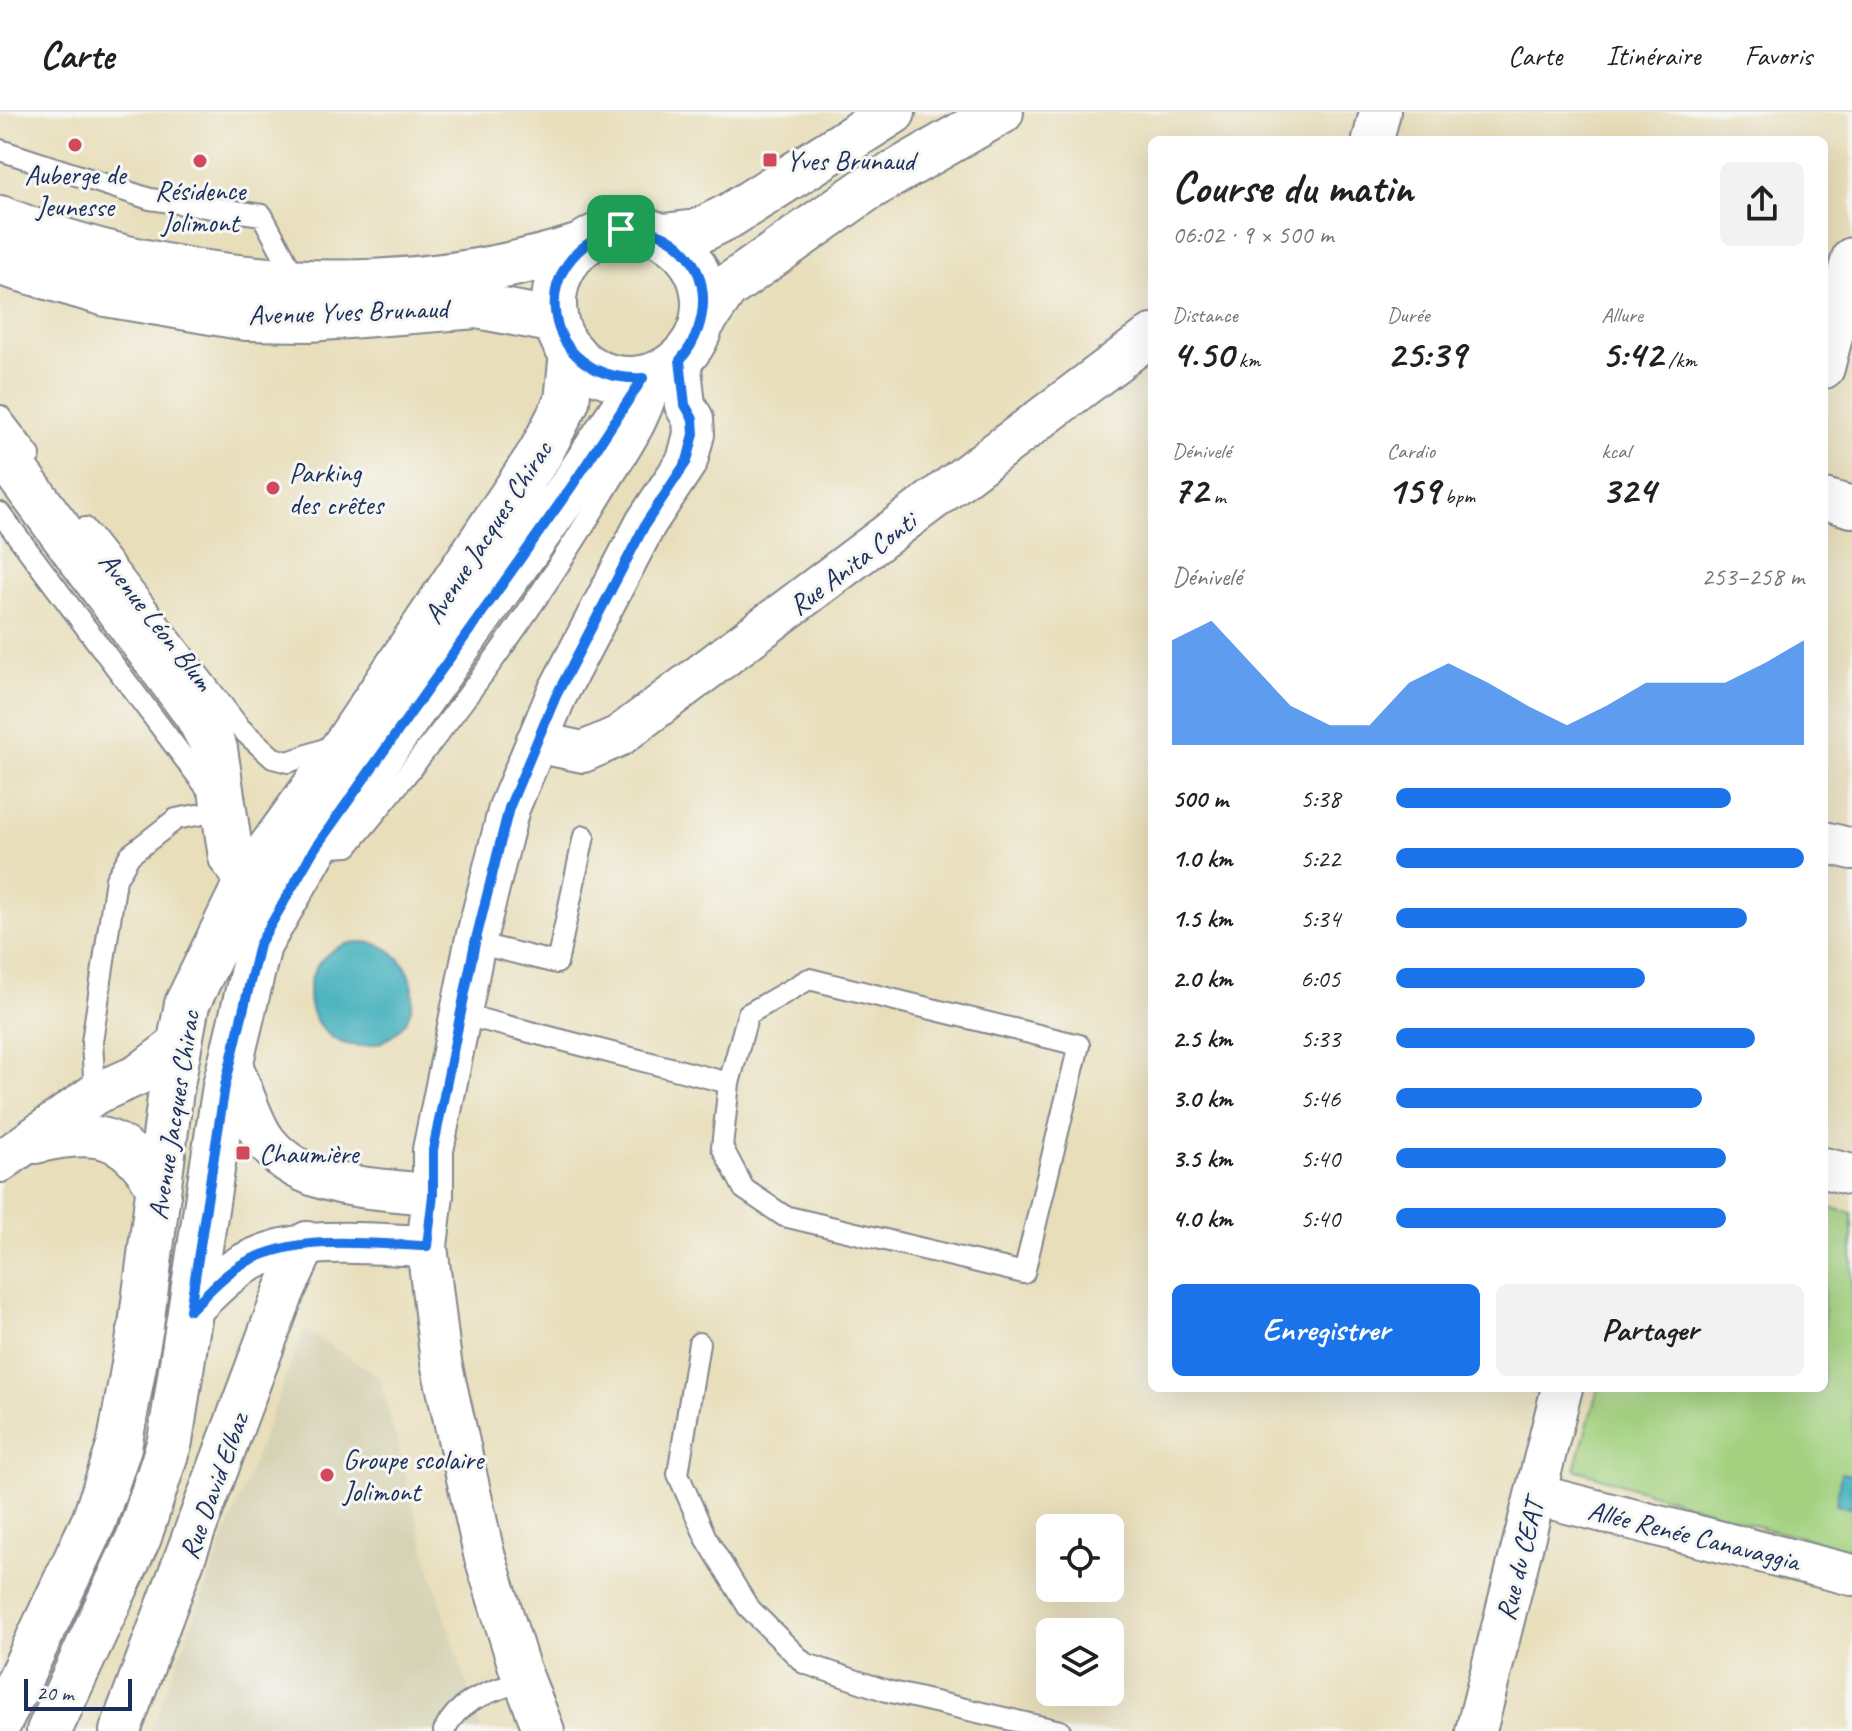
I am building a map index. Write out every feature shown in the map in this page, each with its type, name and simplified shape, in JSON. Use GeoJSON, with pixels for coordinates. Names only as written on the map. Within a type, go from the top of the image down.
{"type":"FeatureCollection","features":[{"type":"Feature","properties":{"kind":"main road"},"geometry":{"type":"LineString","coordinates":[[893,112],[729,216],[697,232],[664,236],[643,230],[621,229],[600,234],[581,246],[557,280],[554,301],[564,337],[604,375],[672,358],[726,288],[865,190],[1001,112]]}},
{"type":"Feature","properties":{"kind":"main road","name":"Avenue Yves Brunaud"},"geometry":{"type":"LineString","coordinates":[[0,218],[88,249],[140,261],[293,281],[432,278],[523,264],[581,246]]}},
{"type":"Feature","properties":{"kind":"main road"},"geometry":{"type":"LineString","coordinates":[[664,236],[694,264],[702,283],[672,358]]}},
{"type":"Feature","properties":{"kind":"main road","name":"Avenue Yves Brunaud"},"geometry":{"type":"LineString","coordinates":[[0,263],[106,294],[247,318],[309,319],[477,306],[564,337]]}},
{"type":"Feature","properties":{"kind":"main road","name":"Avenue Jacques Chirac"},"geometry":{"type":"LineString","coordinates":[[0,1721],[94,1521],[119,1447],[141,1326],[187,1004],[248,879],[348,741],[541,452],[567,401],[564,337]]}},
{"type":"Feature","properties":{"kind":"main road","name":"Avenue Jacques Chirac"},"geometry":{"type":"LineString","coordinates":[[49,1731],[139,1537],[170,1441],[230,1061],[259,945],[315,848],[572,486],[672,358]]}},
{"type":"Feature","properties":{"kind":"main road","name":"Avenue Léon Blum"},"geometry":{"type":"LineString","coordinates":[[0,450],[197,715],[215,749],[231,857],[248,879]]}},
{"type":"Feature","properties":{"kind":"street"},"geometry":{"type":"LineString","coordinates":[[1374,136],[1380,112]]}},
{"type":"Feature","properties":{"kind":"street"},"geometry":{"type":"LineString","coordinates":[[1828,352],[1852,258]]}},
{"type":"Feature","properties":{"kind":"street","name":"Rue Anita Conti"},"geometry":{"type":"LineString","coordinates":[[536,742],[553,749],[583,752],[619,736],[1148,338]]}},
{"type":"Feature","properties":{"kind":"street"},"geometry":{"type":"LineString","coordinates":[[544,1731],[524,1680],[484,1554],[441,1362],[427,1246],[433,1195],[433,1150],[475,943],[509,808],[556,696],[646,523],[687,461],[694,434],[693,419],[685,405],[672,358]]}},
{"type":"Feature","properties":{"kind":"street"},"geometry":{"type":"LineString","coordinates":[[1828,500],[1852,507]]}},
{"type":"Feature","properties":{"kind":"street"},"geometry":{"type":"LineString","coordinates":[[1828,843],[1852,849]]}},
{"type":"Feature","properties":{"kind":"street"},"geometry":{"type":"LineString","coordinates":[[10,1155],[95,1094],[138,1075],[180,1043]]}},
{"type":"Feature","properties":{"kind":"street"},"geometry":{"type":"LineString","coordinates":[[230,1061],[262,1135],[283,1159],[332,1182],[433,1195]]}},
{"type":"Feature","properties":{"kind":"street"},"geometry":{"type":"LineString","coordinates":[[10,1155],[73,1134],[96,1135],[128,1150],[145,1165],[160,1194]]}},
{"type":"Feature","properties":{"kind":"street"},"geometry":{"type":"LineString","coordinates":[[1828,1169],[1852,1175]]}},
{"type":"Feature","properties":{"kind":"street"},"geometry":{"type":"LineString","coordinates":[[190,1310],[239,1266],[268,1252],[307,1242],[427,1246]]}},
{"type":"Feature","properties":{"kind":"street","name":"Rue David Elbaz"},"geometry":{"type":"LineString","coordinates":[[120,1731],[284,1292],[307,1242]]}},
{"type":"Feature","properties":{"kind":"street","name":"Rue du CEAT"},"geometry":{"type":"LineString","coordinates":[[1476,1731],[1561,1392]]}},
{"type":"Feature","properties":{"kind":"street","name":"Allée Renée Canavaggia"},"geometry":{"type":"LineString","coordinates":[[1536,1495],[1852,1575]]}},
{"type":"Feature","properties":{"kind":"lane","name":"Avenue Yves Brunaud"},"geometry":{"type":"LineString","coordinates":[[0,150],[150,199],[262,215],[286,260],[293,281]]}},
{"type":"Feature","properties":{"kind":"lane"},"geometry":{"type":"LineString","coordinates":[[0,416],[47,478]]}},
{"type":"Feature","properties":{"kind":"lane","name":"Avenue Léon Blum"},"geometry":{"type":"LineString","coordinates":[[0,513],[223,810]]}},
{"type":"Feature","properties":{"kind":"lane","name":"Avenue Léon Blum"},"geometry":{"type":"LineString","coordinates":[[75,514],[240,728],[273,758],[288,762],[348,741]]}},
{"type":"Feature","properties":{"kind":"lane"},"geometry":{"type":"LineString","coordinates":[[95,1094],[92,1042],[116,879],[130,855],[176,819],[223,810]]}},
{"type":"Feature","properties":{"kind":"lane"},"geometry":{"type":"LineString","coordinates":[[475,943],[557,963],[584,836]]}},
{"type":"Feature","properties":{"kind":"lane"},"geometry":{"type":"LineString","coordinates":[[809,979],[1079,1045],[1024,1273],[784,1216],[754,1199],[744,1189],[722,1147],[729,1083],[748,1014],[809,979]]}},
{"type":"Feature","properties":{"kind":"lane"},"geometry":{"type":"LineString","coordinates":[[460,1014],[729,1083]]}},
{"type":"Feature","properties":{"kind":"lane"},"geometry":{"type":"LineString","coordinates":[[699,1343],[678,1474],[706,1538],[748,1607],[804,1663],[887,1691],[1060,1731]]}},
{"type":"Feature","properties":{"kind":"lane"},"geometry":{"type":"LineString","coordinates":[[444,1731],[466,1702],[524,1680]]}},
{"type":"Feature","properties":{"kind":"shaded area","name":"Groupe scolaire Jolimont"},"geometry":{"type":"Polygon","coordinates":[[[304,1330],[379,1376],[432,1574],[482,1731],[151,1731],[304,1330]]]}},
{"type":"Feature","properties":{"kind":"green space"},"geometry":{"type":"Polygon","coordinates":[[[1828,1207],[1852,1213],[1852,1549],[1766,1529],[1575,1469],[1597,1392],[1828,1392],[1828,1207]]]}},
{"type":"Feature","properties":{"kind":"water"},"geometry":{"type":"Polygon","coordinates":[[[361,942],[381,946],[398,957],[409,974],[413,994],[409,1014],[398,1031],[381,1042],[361,1046],[341,1042],[324,1031],[313,1014],[309,994],[313,974],[324,957],[341,946],[361,942]]]}},
{"type":"Feature","properties":{"kind":"water"},"geometry":{"type":"Polygon","coordinates":[[[1841,1473],[1852,1475],[1852,1508],[1836,1505],[1841,1473]]]}},
{"type":"Feature","properties":{"kind":"place","name":"Auberge de Jeunesse"},"geometry":{"type":"Point","coordinates":[75,145]}},
{"type":"Feature","properties":{"kind":"place","name":"Yves Brunaud"},"geometry":{"type":"Point","coordinates":[770,160]}},
{"type":"Feature","properties":{"kind":"place","name":"Résidence Jolimont"},"geometry":{"type":"Point","coordinates":[200,161]}},
{"type":"Feature","properties":{"kind":"place","name":"Parking des crêtes"},"geometry":{"type":"Point","coordinates":[273,488]}},
{"type":"Feature","properties":{"kind":"place","name":"Chaumière"},"geometry":{"type":"Point","coordinates":[243,1153]}},
{"type":"Feature","properties":{"kind":"place","name":"Groupe scolaire Jolimont"},"geometry":{"type":"Point","coordinates":[327,1475]}},
{"type":"Feature","properties":{"kind":"route"},"geometry":{"type":"LineString","coordinates":[[621,229],[643,230],[664,236],[694,264],[702,283],[705,303],[698,337],[680,360],[685,405],[693,419],[694,434],[687,461],[646,523],[556,696],[509,808],[475,943],[433,1150],[433,1195],[427,1246],[307,1242],[268,1252],[239,1266],[190,1310],[225,1086],[259,945],[315,848],[572,486],[643,378],[624,379],[604,375],[586,366],[562,338],[556,321],[554,301],[557,280],[567,261],[581,246],[600,234],[621,229]]}}]}
